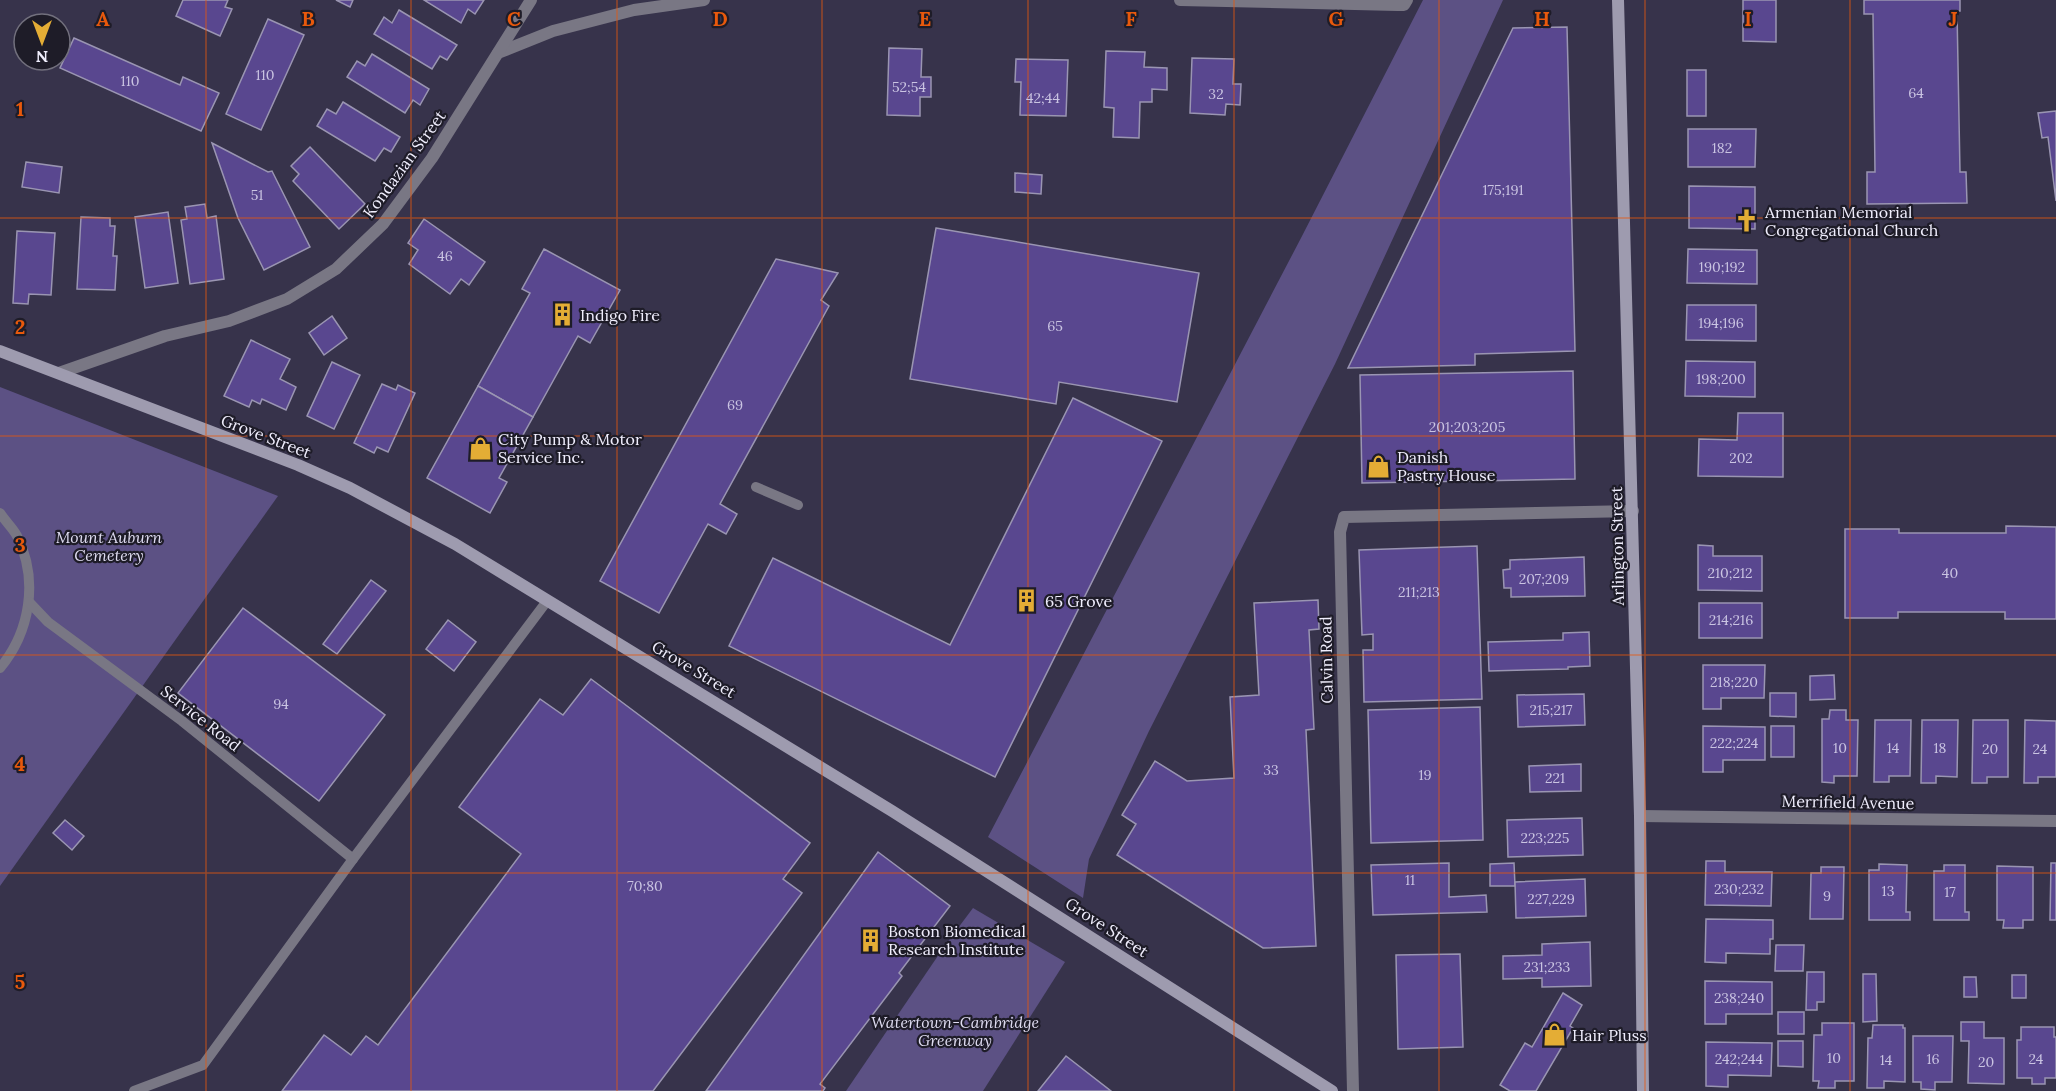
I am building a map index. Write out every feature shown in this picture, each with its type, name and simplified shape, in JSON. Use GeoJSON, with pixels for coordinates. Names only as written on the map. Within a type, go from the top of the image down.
{"type":"FeatureCollection","features":[{"type":"Feature","properties":{"kind":"street","name":"Kondazian Street"},"geometry":{"type":"LineString","coordinates":[[59,373],[165,336],[229,321],[287,299],[336,270],[383,224],[432,158],[531,0]]}},
{"type":"Feature","properties":{"kind":"street"},"geometry":{"type":"LineString","coordinates":[[498,53],[553,31],[634,10],[704,0]]}},
{"type":"Feature","properties":{"kind":"street"},"geometry":{"type":"LineString","coordinates":[[1180,0],[1404,5],[1407,0]]}},
{"type":"Feature","properties":{"kind":"street","name":"Arlington Street"},"geometry":{"type":"LineString","coordinates":[[1618,0],[1640,816],[1643,1091]]}},
{"type":"Feature","properties":{"kind":"street","name":"Grove Street"},"geometry":{"type":"LineString","coordinates":[[0,351],[298,465],[350,488],[455,544],[764,731],[1332,1091]]}},
{"type":"Feature","properties":{"kind":"street","name":"Calvin Road"},"geometry":{"type":"LineString","coordinates":[[1353,1091],[1340,532],[1344,517],[1633,511]]}},
{"type":"Feature","properties":{"kind":"street","name":"Merrifield Avenue"},"geometry":{"type":"LineString","coordinates":[[1640,816],[2056,821]]}},
{"type":"Feature","properties":{"kind":"lane"},"geometry":{"type":"LineString","coordinates":[[756,487],[798,506]]}},
{"type":"Feature","properties":{"kind":"lane"},"geometry":{"type":"LineString","coordinates":[[0,513],[17,535],[24,556],[28,575],[29,602],[23,628],[13,653],[0,668]]}},
{"type":"Feature","properties":{"kind":"lane"},"geometry":{"type":"LineString","coordinates":[[134,1091],[203,1065],[547,601]]}},
{"type":"Feature","properties":{"kind":"lane","name":"Service Road"},"geometry":{"type":"LineString","coordinates":[[29,602],[48,622],[182,721],[353,860]]}},
{"type":"Feature","properties":{"kind":"green space"},"geometry":{"type":"Polygon","coordinates":[[[1423,0],[1503,0],[1335,364],[1149,731],[1089,859],[1083,898],[988,837],[1423,0]]]}},
{"type":"Feature","properties":{"kind":"green space","name":"Mount Auburn Cemetery"},"geometry":{"type":"Polygon","coordinates":[[[0,387],[278,496],[0,886],[0,387]]]}},
{"type":"Feature","properties":{"kind":"green space","name":"Watertown-Cambridge Greenway"},"geometry":{"type":"Polygon","coordinates":[[[973,908],[1065,962],[983,1091],[846,1091],[946,944],[973,908]]]}},
{"type":"Feature","properties":{"kind":"building"},"geometry":{"type":"Polygon","coordinates":[[[183,0],[228,0],[225,7],[232,9],[220,36],[176,16],[183,0]]]}},
{"type":"Feature","properties":{"kind":"building"},"geometry":{"type":"Polygon","coordinates":[[[336,0],[353,0],[350,7],[336,0]]]}},
{"type":"Feature","properties":{"kind":"building"},"geometry":{"type":"Polygon","coordinates":[[[424,0],[484,0],[475,14],[468,9],[461,23],[424,0]]]}},
{"type":"Feature","properties":{"kind":"building"},"geometry":{"type":"Polygon","coordinates":[[[1743,0],[1776,0],[1776,42],[1743,41],[1743,0]]]}},
{"type":"Feature","properties":{"kind":"building"},"geometry":{"type":"Polygon","coordinates":[[[1864,0],[1960,0],[1960,11],[1957,11],[1960,172],[1966,172],[1967,203],[1867,204],[1867,172],[1875,172],[1873,14],[1864,14],[1864,0]]]}},
{"type":"Feature","properties":{"kind":"building"},"geometry":{"type":"Polygon","coordinates":[[[399,10],[457,45],[447,60],[440,56],[432,69],[374,34],[384,17],[392,23],[399,10]]]}},
{"type":"Feature","properties":{"kind":"building"},"geometry":{"type":"Polygon","coordinates":[[[268,19],[304,35],[261,130],[226,114],[268,19]]]}},
{"type":"Feature","properties":{"kind":"building"},"geometry":{"type":"Polygon","coordinates":[[[1567,27],[1575,351],[1475,354],[1475,365],[1348,368],[1513,28],[1567,27]]]}},
{"type":"Feature","properties":{"kind":"building"},"geometry":{"type":"Polygon","coordinates":[[[74,38],[180,85],[183,77],[219,93],[201,131],[69,72],[72,72],[74,38]]]}},
{"type":"Feature","properties":{"kind":"building"},"geometry":{"type":"Polygon","coordinates":[[[889,48],[922,49],[921,77],[931,77],[931,97],[920,97],[920,116],[887,115],[889,48]]]}},
{"type":"Feature","properties":{"kind":"building"},"geometry":{"type":"Polygon","coordinates":[[[1106,51],[1145,52],[1144,67],[1167,68],[1167,90],[1152,89],[1152,102],[1140,102],[1139,138],[1113,137],[1114,108],[1104,107],[1106,51]]]}},
{"type":"Feature","properties":{"kind":"building"},"geometry":{"type":"Polygon","coordinates":[[[372,54],[429,89],[420,105],[413,100],[405,113],[347,77],[357,61],[365,66],[372,54]]]}},
{"type":"Feature","properties":{"kind":"building"},"geometry":{"type":"Polygon","coordinates":[[[1192,58],[1234,59],[1233,84],[1241,84],[1240,105],[1226,104],[1225,115],[1190,113],[1192,58]]]}},
{"type":"Feature","properties":{"kind":"building"},"geometry":{"type":"Polygon","coordinates":[[[1016,59],[1068,60],[1066,116],[1020,115],[1021,82],[1015,82],[1016,59]]]}},
{"type":"Feature","properties":{"kind":"building"},"geometry":{"type":"Polygon","coordinates":[[[1687,70],[1706,70],[1706,116],[1687,116],[1687,70]]]}},
{"type":"Feature","properties":{"kind":"building"},"geometry":{"type":"Polygon","coordinates":[[[343,102],[400,137],[391,152],[384,148],[375,161],[317,126],[327,109],[336,114],[343,102]]]}},
{"type":"Feature","properties":{"kind":"building"},"geometry":{"type":"Polygon","coordinates":[[[2056,111],[2056,201],[2048,137],[2042,138],[2038,113],[2056,111]]]}},
{"type":"Feature","properties":{"kind":"building"},"geometry":{"type":"Polygon","coordinates":[[[1688,129],[1756,129],[1755,167],[1688,167],[1688,129]]]}},
{"type":"Feature","properties":{"kind":"building"},"geometry":{"type":"Polygon","coordinates":[[[212,143],[268,172],[272,171],[310,247],[264,270],[238,218],[212,143]]]}},
{"type":"Feature","properties":{"kind":"building"},"geometry":{"type":"Polygon","coordinates":[[[310,147],[365,204],[339,229],[293,181],[299,174],[291,166],[310,147]]]}},
{"type":"Feature","properties":{"kind":"building"},"geometry":{"type":"Polygon","coordinates":[[[26,162],[62,167],[59,193],[22,187],[26,162]]]}},
{"type":"Feature","properties":{"kind":"building"},"geometry":{"type":"Polygon","coordinates":[[[1015,173],[1042,175],[1041,194],[1015,192],[1015,173]]]}},
{"type":"Feature","properties":{"kind":"building"},"geometry":{"type":"Polygon","coordinates":[[[1689,186],[1755,187],[1755,229],[1689,228],[1689,186]]]}},
{"type":"Feature","properties":{"kind":"building"},"geometry":{"type":"Polygon","coordinates":[[[205,204],[207,218],[216,216],[224,279],[190,284],[181,220],[187,219],[185,207],[205,204]]]}},
{"type":"Feature","properties":{"kind":"building"},"geometry":{"type":"Polygon","coordinates":[[[168,212],[178,283],[145,288],[135,217],[168,212]]]}},
{"type":"Feature","properties":{"kind":"building"},"geometry":{"type":"Polygon","coordinates":[[[81,217],[110,218],[110,226],[115,226],[113,256],[117,256],[115,290],[77,289],[81,217]]]}},
{"type":"Feature","properties":{"kind":"building"},"geometry":{"type":"Polygon","coordinates":[[[424,219],[485,262],[469,285],[461,279],[450,294],[409,264],[418,250],[408,243],[424,219]]]}},
{"type":"Feature","properties":{"kind":"building"},"geometry":{"type":"Polygon","coordinates":[[[936,228],[1199,273],[1177,402],[1059,382],[1056,404],[910,379],[936,228]]]}},
{"type":"Feature","properties":{"kind":"building"},"geometry":{"type":"Polygon","coordinates":[[[17,231],[55,233],[51,295],[29,294],[28,304],[13,303],[17,231]]]}},
{"type":"Feature","properties":{"kind":"building","name":"Indigo Fire"},"geometry":{"type":"Polygon","coordinates":[[[544,249],[620,290],[590,343],[578,336],[533,417],[478,386],[530,293],[522,289],[544,249]]]}},
{"type":"Feature","properties":{"kind":"building"},"geometry":{"type":"Polygon","coordinates":[[[1688,249],[1757,250],[1757,284],[1687,283],[1688,249]]]}},
{"type":"Feature","properties":{"kind":"building"},"geometry":{"type":"Polygon","coordinates":[[[776,259],[838,273],[821,300],[829,306],[720,504],[737,514],[726,534],[708,524],[659,613],[600,581],[776,259]]]}},
{"type":"Feature","properties":{"kind":"building"},"geometry":{"type":"Polygon","coordinates":[[[1687,305],[1756,305],[1756,341],[1686,340],[1687,305]]]}},
{"type":"Feature","properties":{"kind":"building"},"geometry":{"type":"Polygon","coordinates":[[[332,316],[347,338],[324,355],[309,333],[332,316]]]}},
{"type":"Feature","properties":{"kind":"building"},"geometry":{"type":"Polygon","coordinates":[[[251,340],[290,359],[280,379],[296,387],[286,410],[262,399],[260,404],[252,400],[249,407],[224,396],[251,340]]]}},
{"type":"Feature","properties":{"kind":"building"},"geometry":{"type":"Polygon","coordinates":[[[1686,361],[1755,362],[1755,397],[1685,396],[1686,361]]]}},
{"type":"Feature","properties":{"kind":"building"},"geometry":{"type":"Polygon","coordinates":[[[332,362],[360,375],[334,429],[307,416],[332,362]]]}},
{"type":"Feature","properties":{"kind":"building"},"geometry":{"type":"Polygon","coordinates":[[[1573,371],[1575,479],[1362,483],[1360,375],[1573,371]]]}},
{"type":"Feature","properties":{"kind":"building"},"geometry":{"type":"Polygon","coordinates":[[[382,384],[396,390],[398,385],[415,393],[388,452],[377,447],[374,453],[354,443],[382,384]]]}},
{"type":"Feature","properties":{"kind":"building","name":"City Pump & Motor Service Inc."},"geometry":{"type":"Polygon","coordinates":[[[478,386],[533,417],[499,478],[507,482],[490,513],[427,478],[478,386]]]}},
{"type":"Feature","properties":{"kind":"building","name":"65 Grove"},"geometry":{"type":"Polygon","coordinates":[[[1073,398],[1162,441],[995,777],[729,646],[773,558],[950,645],[1073,398]]]}},
{"type":"Feature","properties":{"kind":"building"},"geometry":{"type":"Polygon","coordinates":[[[1738,413],[1783,413],[1783,477],[1698,476],[1699,439],[1737,440],[1738,413]]]}},
{"type":"Feature","properties":{"kind":"building"},"geometry":{"type":"Polygon","coordinates":[[[2006,526],[2056,527],[2056,619],[2005,619],[2005,612],[1898,612],[1898,618],[1845,618],[1845,529],[1899,529],[1899,533],[2006,533],[2006,526]]]}},
{"type":"Feature","properties":{"kind":"building"},"geometry":{"type":"Polygon","coordinates":[[[1698,545],[1713,546],[1713,556],[1762,556],[1762,591],[1698,590],[1698,545]]]}},
{"type":"Feature","properties":{"kind":"building"},"geometry":{"type":"Polygon","coordinates":[[[1477,546],[1482,699],[1364,702],[1363,650],[1373,650],[1373,634],[1362,635],[1359,550],[1477,546]]]}},
{"type":"Feature","properties":{"kind":"building"},"geometry":{"type":"Polygon","coordinates":[[[1584,557],[1585,596],[1511,597],[1511,588],[1504,588],[1503,570],[1510,569],[1510,560],[1584,557]]]}},
{"type":"Feature","properties":{"kind":"building"},"geometry":{"type":"Polygon","coordinates":[[[371,580],[386,591],[337,654],[323,644],[371,580]]]}},
{"type":"Feature","properties":{"kind":"building"},"geometry":{"type":"Polygon","coordinates":[[[1318,600],[1319,629],[1309,630],[1314,729],[1306,730],[1316,946],[1263,948],[1117,855],[1136,824],[1122,815],[1155,761],[1187,781],[1234,778],[1230,697],[1259,695],[1254,603],[1318,600]]]}},
{"type":"Feature","properties":{"kind":"building"},"geometry":{"type":"Polygon","coordinates":[[[1699,603],[1762,603],[1762,638],[1699,638],[1699,603]]]}},
{"type":"Feature","properties":{"kind":"building"},"geometry":{"type":"Polygon","coordinates":[[[243,608],[385,715],[319,801],[178,693],[243,608]]]}},
{"type":"Feature","properties":{"kind":"building"},"geometry":{"type":"Polygon","coordinates":[[[448,620],[476,642],[454,671],[426,649],[448,620]]]}},
{"type":"Feature","properties":{"kind":"building"},"geometry":{"type":"Polygon","coordinates":[[[1589,632],[1590,666],[1568,667],[1568,669],[1489,671],[1488,642],[1563,640],[1563,633],[1589,632]]]}},
{"type":"Feature","properties":{"kind":"building"},"geometry":{"type":"Polygon","coordinates":[[[1703,665],[1765,665],[1764,698],[1721,698],[1721,709],[1703,709],[1703,665]]]}},
{"type":"Feature","properties":{"kind":"building"},"geometry":{"type":"Polygon","coordinates":[[[1834,675],[1835,699],[1810,700],[1810,676],[1834,675]]]}},
{"type":"Feature","properties":{"kind":"building"},"geometry":{"type":"Polygon","coordinates":[[[591,679],[810,843],[783,879],[802,893],[653,1091],[282,1091],[324,1035],[351,1055],[366,1036],[378,1045],[521,854],[459,807],[540,699],[563,715],[591,679]]]}},
{"type":"Feature","properties":{"kind":"building"},"geometry":{"type":"Polygon","coordinates":[[[1770,693],[1796,693],[1796,717],[1770,716],[1770,693]]]}},
{"type":"Feature","properties":{"kind":"building"},"geometry":{"type":"Polygon","coordinates":[[[1584,694],[1585,725],[1518,727],[1517,695],[1584,694]]]}},
{"type":"Feature","properties":{"kind":"building"},"geometry":{"type":"Polygon","coordinates":[[[1480,707],[1483,840],[1371,843],[1368,710],[1480,707]]]}},
{"type":"Feature","properties":{"kind":"building"},"geometry":{"type":"Polygon","coordinates":[[[1830,710],[1846,710],[1846,720],[1858,720],[1857,776],[1834,776],[1834,783],[1822,782],[1822,719],[1829,719],[1830,710]]]}},
{"type":"Feature","properties":{"kind":"building"},"geometry":{"type":"Polygon","coordinates":[[[1875,720],[1911,720],[1910,776],[1889,776],[1889,782],[1874,782],[1875,720]]]}},
{"type":"Feature","properties":{"kind":"building"},"geometry":{"type":"Polygon","coordinates":[[[1922,720],[1958,720],[1957,777],[1936,776],[1936,783],[1921,783],[1922,720]]]}},
{"type":"Feature","properties":{"kind":"building"},"geometry":{"type":"Polygon","coordinates":[[[1973,720],[2008,720],[2008,777],[1987,777],[1987,783],[1972,783],[1973,720]]]}},
{"type":"Feature","properties":{"kind":"building"},"geometry":{"type":"Polygon","coordinates":[[[2025,720],[2056,721],[2056,777],[2038,777],[2038,783],[2024,783],[2025,720]]]}},
{"type":"Feature","properties":{"kind":"building"},"geometry":{"type":"Polygon","coordinates":[[[1703,726],[1765,727],[1765,760],[1723,760],[1723,772],[1703,772],[1703,726]]]}},
{"type":"Feature","properties":{"kind":"building"},"geometry":{"type":"Polygon","coordinates":[[[1771,726],[1794,726],[1794,757],[1771,757],[1771,726]]]}},
{"type":"Feature","properties":{"kind":"building"},"geometry":{"type":"Polygon","coordinates":[[[1581,764],[1581,791],[1530,792],[1529,766],[1581,764]]]}},
{"type":"Feature","properties":{"kind":"building"},"geometry":{"type":"Polygon","coordinates":[[[1582,818],[1583,855],[1508,857],[1507,820],[1582,818]]]}},
{"type":"Feature","properties":{"kind":"building"},"geometry":{"type":"Polygon","coordinates":[[[65,820],[84,836],[72,850],[53,833],[65,820]]]}},
{"type":"Feature","properties":{"kind":"building","name":"Boston Biomedical Research Institute"},"geometry":{"type":"Polygon","coordinates":[[[878,852],[950,906],[899,973],[902,976],[820,1084],[825,1088],[823,1091],[706,1091],[878,852]]]}},
{"type":"Feature","properties":{"kind":"building"},"geometry":{"type":"Polygon","coordinates":[[[1706,861],[1725,861],[1725,872],[1772,872],[1771,906],[1705,905],[1706,861]]]}},
{"type":"Feature","properties":{"kind":"building"},"geometry":{"type":"Polygon","coordinates":[[[1449,863],[1449,897],[1486,895],[1487,912],[1373,915],[1371,865],[1449,863]]]}},
{"type":"Feature","properties":{"kind":"building"},"geometry":{"type":"Polygon","coordinates":[[[1514,863],[1515,886],[1490,886],[1490,864],[1514,863]]]}},
{"type":"Feature","properties":{"kind":"building"},"geometry":{"type":"Polygon","coordinates":[[[2051,863],[2056,863],[2056,920],[2050,920],[2051,863]]]}},
{"type":"Feature","properties":{"kind":"building"},"geometry":{"type":"Polygon","coordinates":[[[1879,864],[1907,865],[1906,912],[1910,912],[1910,920],[1869,920],[1869,870],[1879,870],[1879,864]]]}},
{"type":"Feature","properties":{"kind":"building"},"geometry":{"type":"Polygon","coordinates":[[[1944,865],[1965,865],[1965,912],[1969,912],[1969,920],[1934,920],[1934,871],[1944,871],[1944,865]]]}},
{"type":"Feature","properties":{"kind":"building"},"geometry":{"type":"Polygon","coordinates":[[[1997,866],[2033,867],[2033,920],[2023,920],[2023,928],[2003,928],[2004,920],[1997,920],[1997,866]]]}},
{"type":"Feature","properties":{"kind":"building"},"geometry":{"type":"Polygon","coordinates":[[[1821,867],[1844,867],[1843,919],[1810,919],[1811,873],[1821,873],[1821,867]]]}},
{"type":"Feature","properties":{"kind":"building"},"geometry":{"type":"Polygon","coordinates":[[[1585,879],[1586,916],[1516,918],[1515,882],[1585,879]]]}},
{"type":"Feature","properties":{"kind":"building"},"geometry":{"type":"Polygon","coordinates":[[[1706,919],[1773,920],[1770,954],[1726,953],[1726,963],[1705,962],[1706,919]]]}},
{"type":"Feature","properties":{"kind":"building"},"geometry":{"type":"Polygon","coordinates":[[[1590,942],[1591,986],[1542,987],[1542,978],[1503,979],[1503,956],[1542,955],[1542,944],[1590,942]]]}},
{"type":"Feature","properties":{"kind":"building"},"geometry":{"type":"Polygon","coordinates":[[[1776,945],[1804,945],[1803,971],[1775,971],[1776,945]]]}},
{"type":"Feature","properties":{"kind":"building"},"geometry":{"type":"Polygon","coordinates":[[[1460,954],[1463,1047],[1398,1049],[1396,955],[1460,954]]]}},
{"type":"Feature","properties":{"kind":"building"},"geometry":{"type":"Polygon","coordinates":[[[1807,972],[1824,972],[1824,1002],[1817,1002],[1817,1010],[1806,1010],[1807,972]]]}},
{"type":"Feature","properties":{"kind":"building"},"geometry":{"type":"Polygon","coordinates":[[[1863,974],[1876,974],[1877,1021],[1863,1022],[1863,974]]]}},
{"type":"Feature","properties":{"kind":"building"},"geometry":{"type":"Polygon","coordinates":[[[2012,975],[2026,975],[2026,998],[2012,998],[2012,975]]]}},
{"type":"Feature","properties":{"kind":"building"},"geometry":{"type":"Polygon","coordinates":[[[1964,977],[1976,977],[1977,997],[1964,997],[1964,977]]]}},
{"type":"Feature","properties":{"kind":"building"},"geometry":{"type":"Polygon","coordinates":[[[1705,981],[1772,982],[1772,1014],[1726,1014],[1726,1024],[1705,1024],[1705,981]]]}},
{"type":"Feature","properties":{"kind":"building","name":"Hair Pluss"},"geometry":{"type":"Polygon","coordinates":[[[1563,993],[1582,1005],[1570,1026],[1573,1028],[1536,1091],[1510,1091],[1500,1085],[1525,1043],[1532,1047],[1563,993]]]}},
{"type":"Feature","properties":{"kind":"building"},"geometry":{"type":"Polygon","coordinates":[[[1778,1012],[1804,1012],[1804,1034],[1778,1034],[1778,1012]]]}},
{"type":"Feature","properties":{"kind":"building"},"geometry":{"type":"Polygon","coordinates":[[[1961,1022],[1984,1022],[1984,1038],[2004,1038],[2004,1084],[1968,1083],[1969,1041],[1961,1041],[1961,1022]]]}},
{"type":"Feature","properties":{"kind":"building"},"geometry":{"type":"Polygon","coordinates":[[[1822,1023],[1854,1023],[1854,1081],[1835,1081],[1835,1088],[1818,1088],[1819,1081],[1813,1081],[1814,1035],[1822,1035],[1822,1023]]]}},
{"type":"Feature","properties":{"kind":"building"},"geometry":{"type":"Polygon","coordinates":[[[1873,1025],[1903,1025],[1905,1028],[1905,1082],[1884,1081],[1884,1088],[1867,1088],[1868,1038],[1872,1038],[1873,1025]]]}},
{"type":"Feature","properties":{"kind":"building"},"geometry":{"type":"Polygon","coordinates":[[[2021,1027],[2054,1027],[2056,1078],[2045,1078],[2045,1084],[2032,1084],[2032,1078],[2017,1078],[2017,1040],[2021,1040],[2021,1027]]]}},
{"type":"Feature","properties":{"kind":"building"},"geometry":{"type":"Polygon","coordinates":[[[1913,1036],[1953,1036],[1952,1082],[1935,1082],[1935,1090],[1921,1089],[1921,1082],[1913,1082],[1913,1036]]]}},
{"type":"Feature","properties":{"kind":"building"},"geometry":{"type":"Polygon","coordinates":[[[1778,1041],[1803,1041],[1803,1067],[1778,1066],[1778,1041]]]}},
{"type":"Feature","properties":{"kind":"building"},"geometry":{"type":"Polygon","coordinates":[[[1706,1042],[1772,1043],[1771,1076],[1728,1075],[1728,1087],[1706,1086],[1706,1042]]]}},
{"type":"Feature","properties":{"kind":"building"},"geometry":{"type":"Polygon","coordinates":[[[1066,1056],[1111,1091],[1038,1091],[1066,1056]]]}},
{"type":"Feature","properties":{"kind":"place","name":"Armenian Memorial Congregational Church"},"geometry":{"type":"Point","coordinates":[1747,221]}},
{"type":"Feature","properties":{"kind":"place","name":"Indigo Fire"},"geometry":{"type":"Point","coordinates":[562,315]}},
{"type":"Feature","properties":{"kind":"place","name":"City Pump & Motor Service Inc."},"geometry":{"type":"Point","coordinates":[480,448]}},
{"type":"Feature","properties":{"kind":"place","name":"Danish Pastry House"},"geometry":{"type":"Point","coordinates":[1379,466]}},
{"type":"Feature","properties":{"kind":"place","name":"65 Grove"},"geometry":{"type":"Point","coordinates":[1027,601]}},
{"type":"Feature","properties":{"kind":"place","name":"Boston Biomedical Research Institute"},"geometry":{"type":"Point","coordinates":[870,940]}},
{"type":"Feature","properties":{"kind":"place","name":"Hair Pluss"},"geometry":{"type":"Point","coordinates":[1554,1035]}}]}
